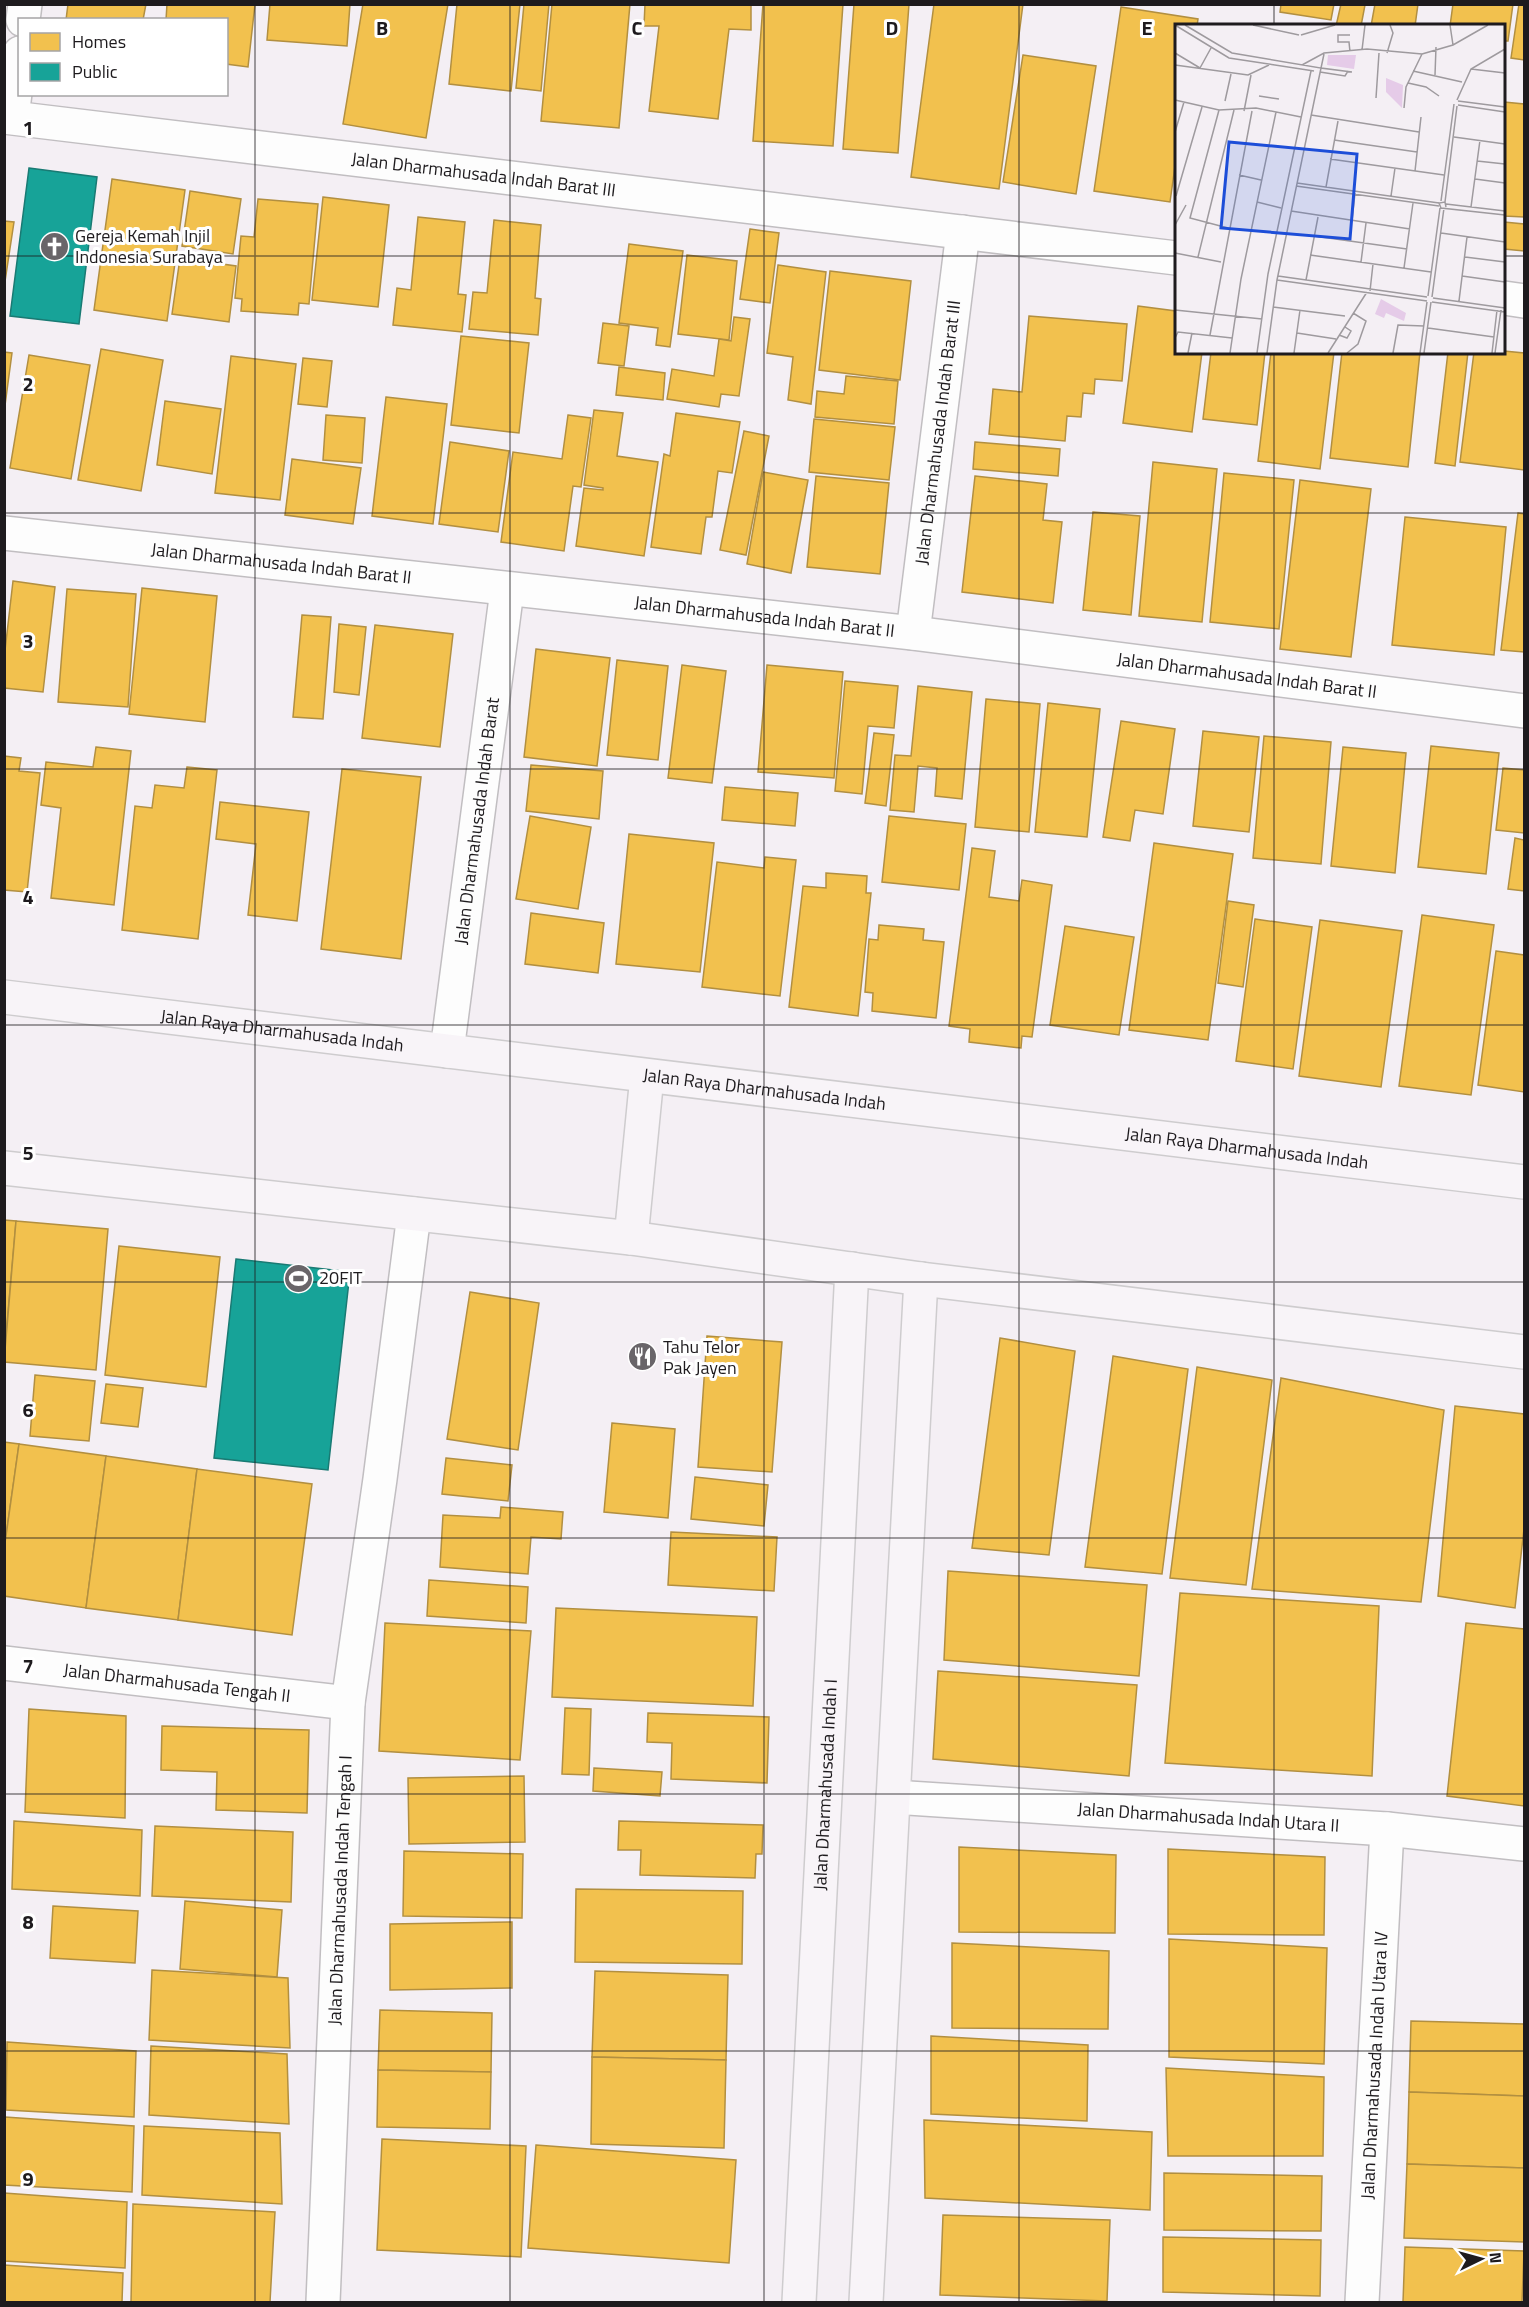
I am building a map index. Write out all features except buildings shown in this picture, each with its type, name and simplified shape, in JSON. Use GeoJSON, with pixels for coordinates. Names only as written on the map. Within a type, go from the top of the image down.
{"type":"FeatureCollection","features":[{"type":"Feature","properties":{"kind":"main road","name":"Jalan Raya Dharmahusada Indah"},"geometry":{"type":"LineString","coordinates":[[4,997],[1524,1182]]}},
{"type":"Feature","properties":{"kind":"main road"},"geometry":{"type":"LineString","coordinates":[[631,1238],[647,1076]]}},
{"type":"Feature","properties":{"kind":"main road"},"geometry":{"type":"LineString","coordinates":[[4,1168],[631,1238],[921,1279],[1524,1352]]}},
{"type":"Feature","properties":{"kind":"main road","name":"Jalan Dharmahusada Indah I"},"geometry":{"type":"LineString","coordinates":[[799,2302],[852,1269]]}},
{"type":"Feature","properties":{"kind":"main road"},"geometry":{"type":"LineString","coordinates":[[866,2302],[921,1279]]}},
{"type":"Feature","properties":{"kind":"street"},"geometry":{"type":"LineString","coordinates":[[8,117],[18,64]]}},
{"type":"Feature","properties":{"kind":"street","name":"Jalan Dharmahusada Indah Barat III"},"geometry":{"type":"LineString","coordinates":[[8,117],[1175,258]]}},
{"type":"Feature","properties":{"kind":"street","name":"Jalan Dharmahusada Indah Barat III"},"geometry":{"type":"LineString","coordinates":[[913,633],[963,232]]}},
{"type":"Feature","properties":{"kind":"street"},"geometry":{"type":"LineString","coordinates":[[1505,298],[1524,301]]}},
{"type":"Feature","properties":{"kind":"street","name":"Jalan Dharmahusada Indah Barat II"},"geometry":{"type":"LineString","coordinates":[[4,533],[913,633],[1524,711]]}},
{"type":"Feature","properties":{"kind":"street","name":"Jalan Dharmahusada Indah Barat"},"geometry":{"type":"LineString","coordinates":[[447,1051],[507,590]]}},
{"type":"Feature","properties":{"kind":"street","name":"Jalan Dharmahusada Indah Tengah I"},"geometry":{"type":"LineString","coordinates":[[323,2302],[348,1703],[414,1214]]}},
{"type":"Feature","properties":{"kind":"street","name":"Jalan Dharmahusada Tengah II"},"geometry":{"type":"LineString","coordinates":[[4,1663],[348,1703]]}},
{"type":"Feature","properties":{"kind":"street","name":"Jalan Dharmahusada Indah Utara II"},"geometry":{"type":"LineString","coordinates":[[893,1797],[1387,1829],[1524,1844]]}},
{"type":"Feature","properties":{"kind":"street","name":"Jalan Dharmahusada Indah Utara IV"},"geometry":{"type":"LineString","coordinates":[[1362,2302],[1387,1829]]}},
{"type":"Feature","properties":{"kind":"place","name":"Gereja Kemah Injil Indonesia Surabaya"},"geometry":{"type":"Point","coordinates":[54,246]}},
{"type":"Feature","properties":{"kind":"place","name":"20FIT"},"geometry":{"type":"Point","coordinates":[298,1278]}},
{"type":"Feature","properties":{"kind":"place","name":"Tahu Telor Pak Jayen"},"geometry":{"type":"Point","coordinates":[642,1357]}}]}
